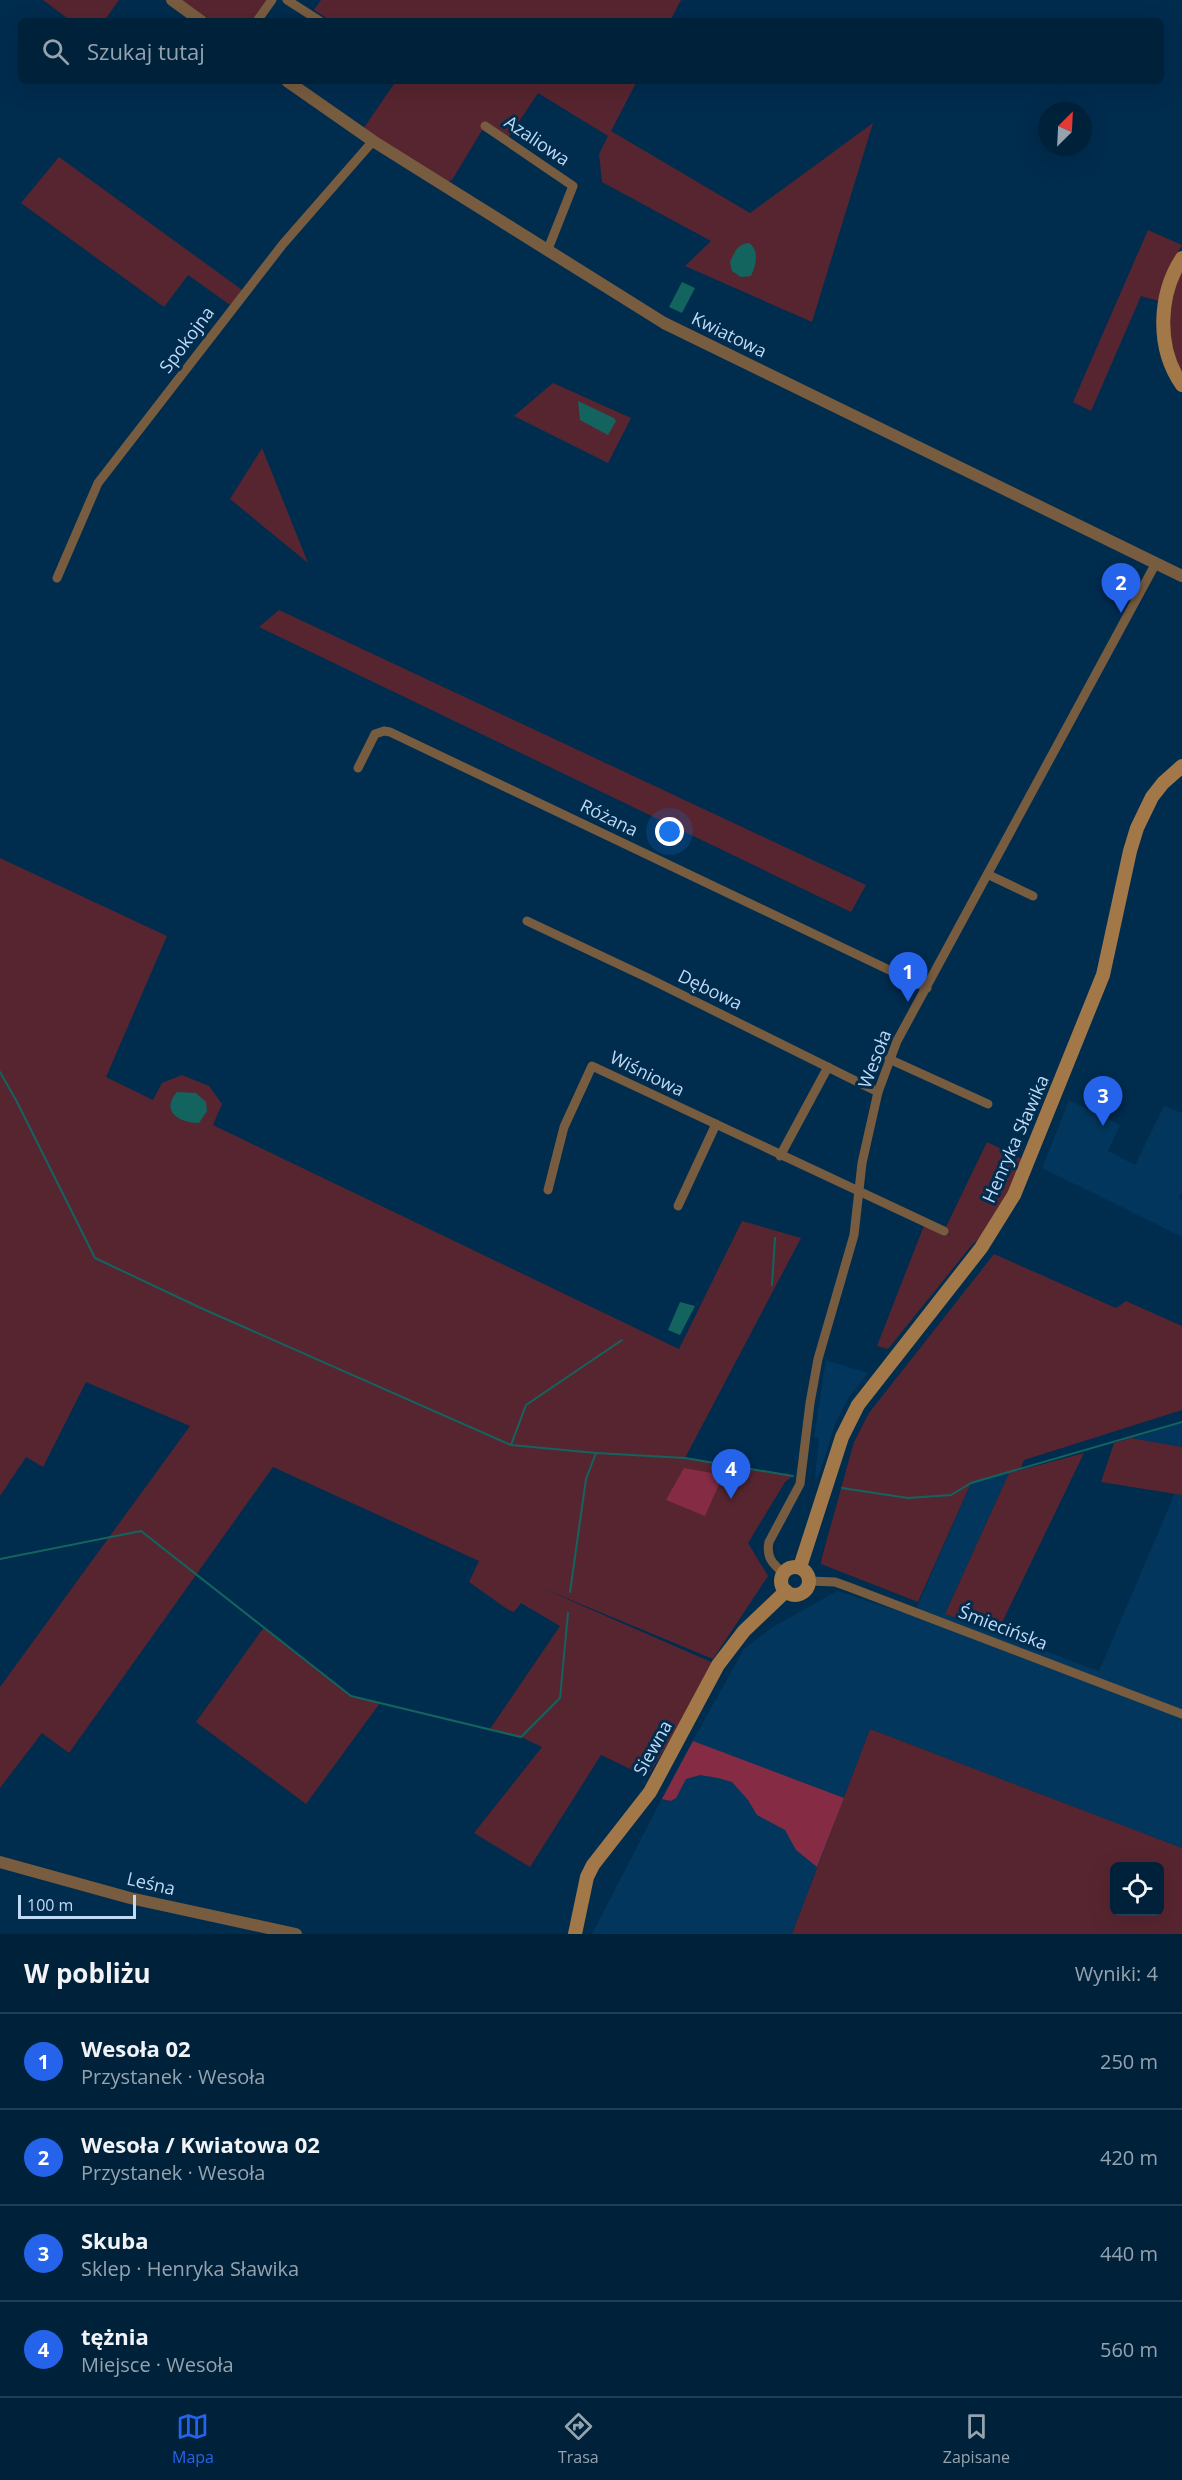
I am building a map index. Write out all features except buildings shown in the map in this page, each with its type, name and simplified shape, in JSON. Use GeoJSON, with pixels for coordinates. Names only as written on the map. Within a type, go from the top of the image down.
{"type":"FeatureCollection","features":[{"type":"Feature","properties":{"kind":"main road"},"geometry":{"type":"LineString","coordinates":[[1182,258],[1168,286],[1163,320],[1164,339],[1169,359],[1182,385]]}},
{"type":"Feature","properties":{"kind":"main road","name":"Henryka Sławika"},"geometry":{"type":"LineString","coordinates":[[800,1567],[842,1437],[858,1405],[981,1248],[1003,1215],[1022,1180],[1103,975],[1137,828],[1152,798],[1163,783],[1182,766]]}},
{"type":"Feature","properties":{"kind":"main road"},"geometry":{"type":"LineString","coordinates":[[790,1567],[800,1567],[807,1572],[810,1581],[802,1594],[793,1595],[782,1585],[783,1573],[790,1567]]}},
{"type":"Feature","properties":{"kind":"main road","name":"Siewna"},"geometry":{"type":"LineString","coordinates":[[575,1934],[587,1877],[592,1865],[650,1792],[718,1665],[731,1646],[786,1591]]}},
{"type":"Feature","properties":{"kind":"street"},"geometry":{"type":"LineString","coordinates":[[172,0],[197,18]]}},
{"type":"Feature","properties":{"kind":"street"},"geometry":{"type":"LineString","coordinates":[[260,18],[272,0]]}},
{"type":"Feature","properties":{"kind":"street"},"geometry":{"type":"LineString","coordinates":[[288,0],[315,18]]}},
{"type":"Feature","properties":{"kind":"street","name":"Kwiatowa"},"geometry":{"type":"LineString","coordinates":[[291,84],[373,141],[664,322],[1182,576]]}},
{"type":"Feature","properties":{"kind":"street","name":"Azaliowa"},"geometry":{"type":"LineString","coordinates":[[485,126],[573,186],[549,249]]}},
{"type":"Feature","properties":{"kind":"street","name":"Spokojna"},"geometry":{"type":"LineString","coordinates":[[57,578],[98,483],[283,244],[373,141]]}},
{"type":"Feature","properties":{"kind":"street","name":"Wesoła"},"geometry":{"type":"LineString","coordinates":[[783,1573],[773,1564],[767,1550],[800,1484],[818,1359],[854,1235],[862,1163],[878,1092],[889,1059],[1156,563]]}},
{"type":"Feature","properties":{"kind":"street","name":"Różana"},"geometry":{"type":"LineString","coordinates":[[358,768],[375,734],[390,732],[927,988]]}},
{"type":"Feature","properties":{"kind":"street"},"geometry":{"type":"LineString","coordinates":[[989,875],[1033,896]]}},
{"type":"Feature","properties":{"kind":"street","name":"Dębowa"},"geometry":{"type":"LineString","coordinates":[[527,921],[878,1092]]}},
{"type":"Feature","properties":{"kind":"street"},"geometry":{"type":"LineString","coordinates":[[889,1059],[988,1104]]}},
{"type":"Feature","properties":{"kind":"street","name":"Wiśniowa"},"geometry":{"type":"LineString","coordinates":[[548,1190],[564,1126],[592,1066],[944,1231]]}},
{"type":"Feature","properties":{"kind":"street"},"geometry":{"type":"LineString","coordinates":[[780,1156],[828,1066]]}},
{"type":"Feature","properties":{"kind":"street"},"geometry":{"type":"LineString","coordinates":[[678,1206],[716,1124]]}},
{"type":"Feature","properties":{"kind":"street","name":"Śmiecińska"},"geometry":{"type":"LineString","coordinates":[[810,1581],[835,1582],[849,1587],[1182,1714]]}},
{"type":"Feature","properties":{"kind":"street","name":"Leśna"},"geometry":{"type":"LineString","coordinates":[[0,1862],[130,1898],[296,1934]]}},
{"type":"Feature","properties":{"kind":"shaded area"},"geometry":{"type":"Polygon","coordinates":[[[43,0],[119,0],[106,18],[67,18],[43,0]]]}},
{"type":"Feature","properties":{"kind":"shaded area"},"geometry":{"type":"Polygon","coordinates":[[[172,0],[272,0],[259,18],[198,18],[172,0]]]}},
{"type":"Feature","properties":{"kind":"shaded area"},"geometry":{"type":"Polygon","coordinates":[[[321,0],[681,0],[672,18],[326,18],[314,10],[321,0]]]}},
{"type":"Feature","properties":{"kind":"shaded area"},"geometry":{"type":"Polygon","coordinates":[[[394,84],[635,84],[611,131],[750,213],[873,123],[812,322],[685,266],[711,241],[602,182],[599,154],[608,136],[538,93],[506,141],[484,127],[452,180],[443,184],[361,132],[394,84]]]}},
{"type":"Feature","properties":{"kind":"shaded area"},"geometry":{"type":"Polygon","coordinates":[[[59,157],[245,292],[233,307],[188,275],[164,307],[21,203],[59,157]]]}},
{"type":"Feature","properties":{"kind":"shaded area"},"geometry":{"type":"Polygon","coordinates":[[[1148,230],[1182,245],[1169,268],[1159,301],[1141,296],[1091,411],[1073,402],[1148,230]]]}},
{"type":"Feature","properties":{"kind":"shaded area"},"geometry":{"type":"Polygon","coordinates":[[[749,243],[755,250],[755,263],[751,276],[741,277],[732,271],[730,262],[739,247],[749,243]]]}},
{"type":"Feature","properties":{"kind":"shaded area"},"geometry":{"type":"Polygon","coordinates":[[[1182,258],[1182,385],[1169,359],[1168,286],[1182,258]]]}},
{"type":"Feature","properties":{"kind":"shaded area"},"geometry":{"type":"Polygon","coordinates":[[[682,282],[695,288],[682,313],[669,307],[682,282]]]}},
{"type":"Feature","properties":{"kind":"shaded area"},"geometry":{"type":"Polygon","coordinates":[[[553,383],[631,418],[608,463],[514,416],[553,383]]]}},
{"type":"Feature","properties":{"kind":"shaded area"},"geometry":{"type":"Polygon","coordinates":[[[578,401],[614,418],[616,421],[608,435],[580,420],[578,401]]]}},
{"type":"Feature","properties":{"kind":"shaded area"},"geometry":{"type":"Polygon","coordinates":[[[262,448],[308,563],[230,499],[262,448]]]}},
{"type":"Feature","properties":{"kind":"shaded area"},"geometry":{"type":"Polygon","coordinates":[[[279,610],[866,885],[851,912],[259,627],[279,610]]]}},
{"type":"Feature","properties":{"kind":"shaded area"},"geometry":{"type":"Polygon","coordinates":[[[0,858],[167,936],[106,1077],[153,1100],[162,1083],[182,1075],[209,1086],[222,1104],[213,1125],[679,1349],[742,1221],[801,1238],[685,1458],[793,1476],[785,1482],[748,1543],[768,1576],[713,1659],[537,1586],[718,1665],[647,1777],[601,1755],[530,1867],[474,1833],[542,1747],[521,1737],[490,1729],[560,1626],[521,1603],[514,1612],[507,1609],[469,1582],[479,1561],[273,1467],[69,1753],[42,1733],[0,1788],[0,1687],[190,1426],[86,1382],[43,1467],[26,1457],[0,1496],[0,858]]]}},
{"type":"Feature","properties":{"kind":"shaded area"},"geometry":{"type":"Polygon","coordinates":[[[177,1092],[196,1093],[206,1102],[207,1111],[199,1123],[185,1121],[174,1115],[170,1105],[177,1092]]]}},
{"type":"Feature","properties":{"kind":"shaded area"},"geometry":{"type":"Polygon","coordinates":[[[1069,1100],[1120,1125],[1108,1151],[1135,1165],[1164,1106],[1182,1113],[1182,1192],[1179,1198],[1182,1200],[1182,1237],[1042,1168],[1069,1100]]]}},
{"type":"Feature","properties":{"kind":"shaded area"},"geometry":{"type":"Polygon","coordinates":[[[987,1142],[1029,1162],[1003,1215],[971,1246],[888,1349],[877,1346],[925,1223],[951,1236],[944,1231],[987,1142]]]}},
{"type":"Feature","properties":{"kind":"shaded area"},"geometry":{"type":"Polygon","coordinates":[[[994,1254],[1116,1308],[1126,1301],[1182,1326],[1182,1410],[1024,1460],[1021,1468],[971,1483],[918,1602],[821,1564],[822,1557],[854,1442],[869,1413],[994,1254]]]}},
{"type":"Feature","properties":{"kind":"shaded area"},"geometry":{"type":"Polygon","coordinates":[[[680,1302],[695,1306],[680,1335],[668,1330],[680,1302]]]}},
{"type":"Feature","properties":{"kind":"shaded area"},"geometry":{"type":"Polygon","coordinates":[[[826,1360],[868,1373],[849,1397],[835,1424],[818,1478],[815,1477],[819,1438],[814,1437],[826,1360]]]}},
{"type":"Feature","properties":{"kind":"shaded area"},"geometry":{"type":"Polygon","coordinates":[[[1182,1423],[1182,1447],[1131,1438],[1182,1423]]]}},
{"type":"Feature","properties":{"kind":"shaded area"},"geometry":{"type":"Polygon","coordinates":[[[1131,1438],[1182,1447],[1182,1495],[1101,1482],[1114,1443],[1131,1438]]]}},
{"type":"Feature","properties":{"kind":"shaded area"},"geometry":{"type":"Polygon","coordinates":[[[1084,1453],[997,1633],[945,1614],[1009,1473],[1084,1453]]]}},
{"type":"Feature","properties":{"kind":"shaded area"},"geometry":{"type":"Polygon","coordinates":[[[684,1468],[723,1475],[705,1516],[666,1500],[684,1468]]]}},
{"type":"Feature","properties":{"kind":"shaded area"},"geometry":{"type":"Polygon","coordinates":[[[1009,1473],[945,1614],[1099,1671],[1175,1493],[1182,1495],[1182,1848],[870,1729],[792,1934],[592,1934],[677,1769],[744,1649],[771,1628],[837,1591],[913,1616],[971,1483],[1009,1473]]]}},
{"type":"Feature","properties":{"kind":"shaded area"},"geometry":{"type":"Polygon","coordinates":[[[264,1627],[351,1696],[380,1703],[306,1804],[196,1722],[264,1627]]]}},
{"type":"Feature","properties":{"kind":"shaded area"},"geometry":{"type":"Polygon","coordinates":[[[870,1729],[1182,1848],[1182,1934],[792,1934],[870,1729]]]}},
{"type":"Feature","properties":{"kind":"shaded area"},"geometry":{"type":"Polygon","coordinates":[[[693,1741],[844,1798],[817,1867],[796,1850],[785,1830],[757,1815],[748,1800],[732,1782],[700,1775],[686,1779],[676,1798],[671,1801],[662,1799],[693,1741]]]}},
{"type":"Feature","properties":{"kind":"waterway"},"geometry":{"type":"LineString","coordinates":[[0,1072],[95,1258],[203,1309],[511,1445],[596,1453]]}},
{"type":"Feature","properties":{"kind":"waterway"},"geometry":{"type":"LineString","coordinates":[[772,1285],[775,1238]]}},
{"type":"Feature","properties":{"kind":"waterway"},"geometry":{"type":"LineString","coordinates":[[511,1445],[526,1405],[622,1340]]}},
{"type":"Feature","properties":{"kind":"waterway"},"geometry":{"type":"LineString","coordinates":[[842,1488],[908,1498],[951,1495],[971,1483],[1182,1422]]}},
{"type":"Feature","properties":{"kind":"waterway"},"geometry":{"type":"LineString","coordinates":[[570,1592],[586,1479],[596,1453],[685,1458],[793,1476]]}},
{"type":"Feature","properties":{"kind":"waterway"},"geometry":{"type":"LineString","coordinates":[[0,1559],[141,1531],[351,1696],[521,1737],[560,1698],[568,1613]]}},
{"type":"Feature","properties":{"kind":"place","name":"Wesoła / Kwiatowa 02"},"geometry":{"type":"Point","coordinates":[1121,613]}},
{"type":"Feature","properties":{"kind":"place","name":"Wesoła 02"},"geometry":{"type":"Point","coordinates":[908,1002]}},
{"type":"Feature","properties":{"kind":"place","name":"Skuba"},"geometry":{"type":"Point","coordinates":[1103,1126]}},
{"type":"Feature","properties":{"kind":"place","name":"tężnia"},"geometry":{"type":"Point","coordinates":[731,1499]}}]}
